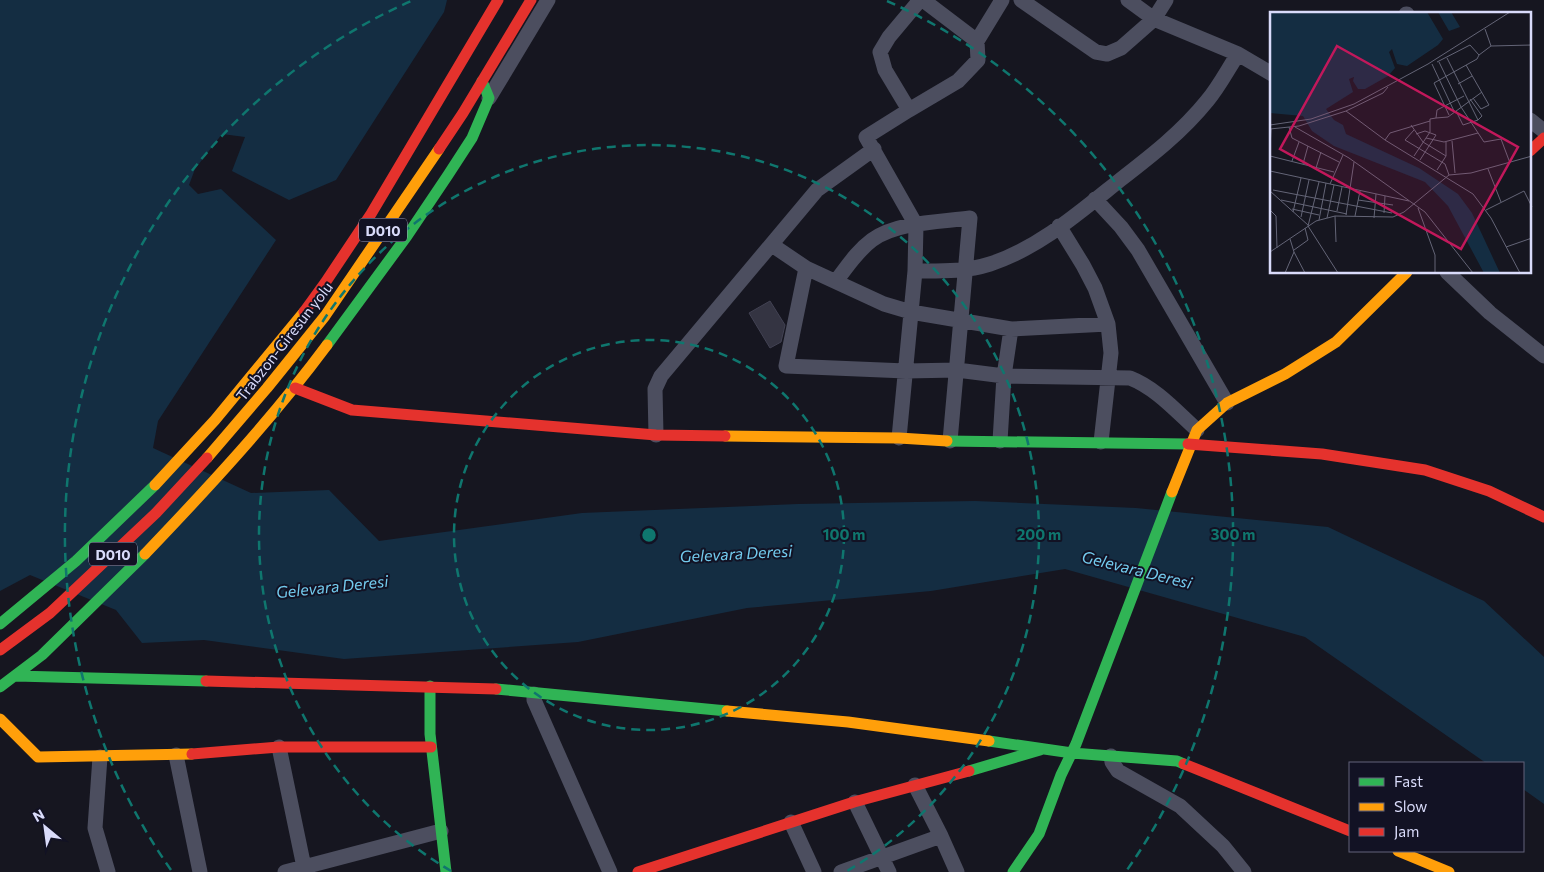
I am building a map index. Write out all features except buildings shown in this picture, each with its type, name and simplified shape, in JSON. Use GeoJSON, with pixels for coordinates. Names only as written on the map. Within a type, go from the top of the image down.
{"type":"FeatureCollection","features":[{"type":"Feature","properties":{"kind":"main road","name":"Trabzon-Giresun yolu"},"geometry":{"type":"LineString","coordinates":[[0,624],[28,603],[98,542],[154,487],[255,374],[324,284],[381,198],[498,0]]}},
{"type":"Feature","properties":{"kind":"main road","name":"Trabzon-Giresun yolu"},"geometry":{"type":"LineString","coordinates":[[0,650],[50,613],[156,513],[217,447],[267,388],[325,316],[463,113],[531,0]]}},
{"type":"Feature","properties":{"kind":"main road"},"geometry":{"type":"LineString","coordinates":[[0,687],[42,655],[121,579],[234,458],[295,388],[407,236],[472,138],[489,98],[482,81]]}},
{"type":"Feature","properties":{"kind":"main road"},"geometry":{"type":"LineString","coordinates":[[1532,149],[1544,138]]}},
{"type":"Feature","properties":{"kind":"main road"},"geometry":{"type":"LineString","coordinates":[[1013,872],[1038,834],[1074,749],[1183,462],[1197,430],[1227,403],[1285,374],[1336,342],[1405,274]]}},
{"type":"Feature","properties":{"kind":"main road"},"geometry":{"type":"LineString","coordinates":[[295,388],[352,410],[656,435],[1190,444],[1322,454],[1424,470],[1489,491],[1544,517]]}},
{"type":"Feature","properties":{"kind":"main road"},"geometry":{"type":"LineString","coordinates":[[16,676],[486,688],[848,722],[1045,748],[1074,749],[1111,756],[1177,761],[1349,831]]}},
{"type":"Feature","properties":{"kind":"main road"},"geometry":{"type":"LineString","coordinates":[[430,686],[431,747],[446,872]]}},
{"type":"Feature","properties":{"kind":"main road"},"geometry":{"type":"LineString","coordinates":[[0,719],[38,757],[176,755],[279,747],[431,747]]}},
{"type":"Feature","properties":{"kind":"main road"},"geometry":{"type":"LineString","coordinates":[[638,872],[677,867],[791,822],[855,802],[1004,762],[1045,748]]}},
{"type":"Feature","properties":{"kind":"main road"},"geometry":{"type":"LineString","coordinates":[[1400,852],[1449,872]]}},
{"type":"Feature","properties":{"kind":"street"},"geometry":{"type":"LineString","coordinates":[[489,98],[548,0]]}},
{"type":"Feature","properties":{"kind":"street"},"geometry":{"type":"LineString","coordinates":[[908,110],[885,70],[880,52],[889,37],[922,0],[977,41]]}},
{"type":"Feature","properties":{"kind":"street"},"geometry":{"type":"LineString","coordinates":[[899,438],[915,271],[916,226],[866,137],[958,81],[978,60],[977,41],[1001,0]]}},
{"type":"Feature","properties":{"kind":"street"},"geometry":{"type":"LineString","coordinates":[[1021,0],[1096,52],[1107,54],[1121,48],[1154,19],[1166,0]]}},
{"type":"Feature","properties":{"kind":"street"},"geometry":{"type":"LineString","coordinates":[[1128,0],[1154,19],[1238,54],[1270,73]]}},
{"type":"Feature","properties":{"kind":"street"},"geometry":{"type":"LineString","coordinates":[[915,271],[966,270],[990,264],[1015,254],[1059,226],[1096,200],[1173,138],[1207,101],[1238,54]]}},
{"type":"Feature","properties":{"kind":"street"},"geometry":{"type":"LineString","coordinates":[[1532,122],[1544,131]]}},
{"type":"Feature","properties":{"kind":"street"},"geometry":{"type":"LineString","coordinates":[[656,435],[655,389],[661,376],[817,190],[874,149]]}},
{"type":"Feature","properties":{"kind":"street"},"geometry":{"type":"LineString","coordinates":[[1096,200],[1121,227],[1138,250],[1227,403]]}},
{"type":"Feature","properties":{"kind":"street"},"geometry":{"type":"LineString","coordinates":[[836,282],[861,250],[884,232],[903,226],[916,226],[970,218],[950,441]]}},
{"type":"Feature","properties":{"kind":"street"},"geometry":{"type":"LineString","coordinates":[[1059,226],[1083,264],[1095,288],[1108,324],[1111,353],[1101,442]]}},
{"type":"Feature","properties":{"kind":"street"},"geometry":{"type":"LineString","coordinates":[[772,244],[806,268],[884,304],[911,312],[1011,329],[1108,324]]}},
{"type":"Feature","properties":{"kind":"street"},"geometry":{"type":"LineString","coordinates":[[806,268],[786,366],[906,371],[957,370],[1004,376],[1130,378],[1153,391],[1197,430]]}},
{"type":"Feature","properties":{"kind":"street"},"geometry":{"type":"LineString","coordinates":[[1449,274],[1490,313],[1544,356]]}},
{"type":"Feature","properties":{"kind":"street"},"geometry":{"type":"LineString","coordinates":[[1000,441],[1004,376],[1011,329]]}},
{"type":"Feature","properties":{"kind":"street"},"geometry":{"type":"LineString","coordinates":[[534,694],[534,700],[610,872]]}},
{"type":"Feature","properties":{"kind":"street"},"geometry":{"type":"LineString","coordinates":[[279,747],[304,867]]}},
{"type":"Feature","properties":{"kind":"street"},"geometry":{"type":"LineString","coordinates":[[176,755],[200,872]]}},
{"type":"Feature","properties":{"kind":"street"},"geometry":{"type":"LineString","coordinates":[[1111,756],[1112,762],[1118,771],[1180,806],[1223,846],[1244,872]]}},
{"type":"Feature","properties":{"kind":"street"},"geometry":{"type":"LineString","coordinates":[[100,757],[95,828],[108,872]]}},
{"type":"Feature","properties":{"kind":"street"},"geometry":{"type":"LineString","coordinates":[[915,786],[957,872]]}},
{"type":"Feature","properties":{"kind":"street"},"geometry":{"type":"LineString","coordinates":[[855,802],[889,872]]}},
{"type":"Feature","properties":{"kind":"street"},"geometry":{"type":"LineString","coordinates":[[791,822],[814,872]]}},
{"type":"Feature","properties":{"kind":"street"},"geometry":{"type":"LineString","coordinates":[[285,872],[441,831]]}},
{"type":"Feature","properties":{"kind":"street"},"geometry":{"type":"LineString","coordinates":[[841,872],[941,836]]}},
{"type":"Feature","properties":{"kind":"water","name":"Gelevara Deresi"},"geometry":{"type":"Polygon","coordinates":[[[0,0],[447,0],[444,12],[336,180],[289,200],[232,171],[245,137],[222,134],[195,169],[189,185],[198,194],[221,189],[276,240],[158,421],[153,448],[251,493],[329,490],[379,541],[582,513],[798,504],[975,501],[1136,508],[1328,527],[1484,601],[1544,657],[1544,804],[1524,790],[1524,762],[1485,762],[1305,637],[1065,569],[931,591],[747,608],[578,642],[344,659],[204,640],[142,643],[116,610],[30,575],[0,591],[0,0]]]}},
{"type":"Feature","properties":{"kind":"traffic: fast"},"geometry":{"type":"LineString","coordinates":[[327,345],[407,236],[472,138],[489,98],[482,81]]}},
{"type":"Feature","properties":{"kind":"traffic: fast"},"geometry":{"type":"LineString","coordinates":[[947,441],[1188,444]]}},
{"type":"Feature","properties":{"kind":"traffic: fast"},"geometry":{"type":"LineString","coordinates":[[0,624],[76,561],[155,485]]}},
{"type":"Feature","properties":{"kind":"traffic: fast"},"geometry":{"type":"LineString","coordinates":[[1013,872],[1039,834],[1061,775],[1076,744],[1172,492]]}},
{"type":"Feature","properties":{"kind":"traffic: fast"},"geometry":{"type":"LineString","coordinates":[[0,687],[42,655],[145,554]]}},
{"type":"Feature","properties":{"kind":"traffic: fast"},"geometry":{"type":"LineString","coordinates":[[16,676],[206,681]]}},
{"type":"Feature","properties":{"kind":"traffic: fast"},"geometry":{"type":"LineString","coordinates":[[430,686],[430,734],[446,872]]}},
{"type":"Feature","properties":{"kind":"traffic: fast"},"geometry":{"type":"LineString","coordinates":[[496,689],[727,711]]}},
{"type":"Feature","properties":{"kind":"traffic: fast"},"geometry":{"type":"LineString","coordinates":[[989,741],[1072,753],[1177,761],[1184,764]]}},
{"type":"Feature","properties":{"kind":"traffic: fast"},"geometry":{"type":"LineString","coordinates":[[969,771],[1040,750]]}},
{"type":"Feature","properties":{"kind":"traffic: slow"},"geometry":{"type":"LineString","coordinates":[[207,458],[325,316],[439,149]]}},
{"type":"Feature","properties":{"kind":"traffic: slow"},"geometry":{"type":"LineString","coordinates":[[1172,492],[1197,430],[1227,403],[1285,374],[1336,342],[1405,274]]}},
{"type":"Feature","properties":{"kind":"traffic: slow"},"geometry":{"type":"LineString","coordinates":[[155,485],[215,420],[304,312]]}},
{"type":"Feature","properties":{"kind":"traffic: slow"},"geometry":{"type":"LineString","coordinates":[[145,554],[239,452],[327,345]]}},
{"type":"Feature","properties":{"kind":"traffic: slow"},"geometry":{"type":"LineString","coordinates":[[725,436],[899,438],[947,441]]}},
{"type":"Feature","properties":{"kind":"traffic: slow"},"geometry":{"type":"LineString","coordinates":[[727,711],[848,722],[989,741]]}},
{"type":"Feature","properties":{"kind":"traffic: slow"},"geometry":{"type":"LineString","coordinates":[[0,719],[38,757],[192,754]]}},
{"type":"Feature","properties":{"kind":"traffic: slow"},"geometry":{"type":"LineString","coordinates":[[1400,852],[1449,872]]}},
{"type":"Feature","properties":{"kind":"traffic: jam"},"geometry":{"type":"LineString","coordinates":[[304,312],[371,214],[498,0]]}},
{"type":"Feature","properties":{"kind":"traffic: jam"},"geometry":{"type":"LineString","coordinates":[[439,149],[463,113],[531,0]]}},
{"type":"Feature","properties":{"kind":"traffic: jam"},"geometry":{"type":"LineString","coordinates":[[1532,149],[1544,138]]}},
{"type":"Feature","properties":{"kind":"traffic: jam"},"geometry":{"type":"LineString","coordinates":[[295,388],[352,410],[656,435],[725,436]]}},
{"type":"Feature","properties":{"kind":"traffic: jam"},"geometry":{"type":"LineString","coordinates":[[1188,444],[1322,454],[1425,470],[1489,491],[1544,517]]}},
{"type":"Feature","properties":{"kind":"traffic: jam"},"geometry":{"type":"LineString","coordinates":[[0,650],[50,613],[156,513],[207,458]]}},
{"type":"Feature","properties":{"kind":"traffic: jam"},"geometry":{"type":"LineString","coordinates":[[206,681],[496,689]]}},
{"type":"Feature","properties":{"kind":"traffic: jam"},"geometry":{"type":"LineString","coordinates":[[192,754],[279,747],[431,747]]}},
{"type":"Feature","properties":{"kind":"traffic: jam"},"geometry":{"type":"LineString","coordinates":[[1184,764],[1349,831]]}},
{"type":"Feature","properties":{"kind":"traffic: jam"},"geometry":{"type":"LineString","coordinates":[[638,872],[854,802],[969,771]]}}]}
